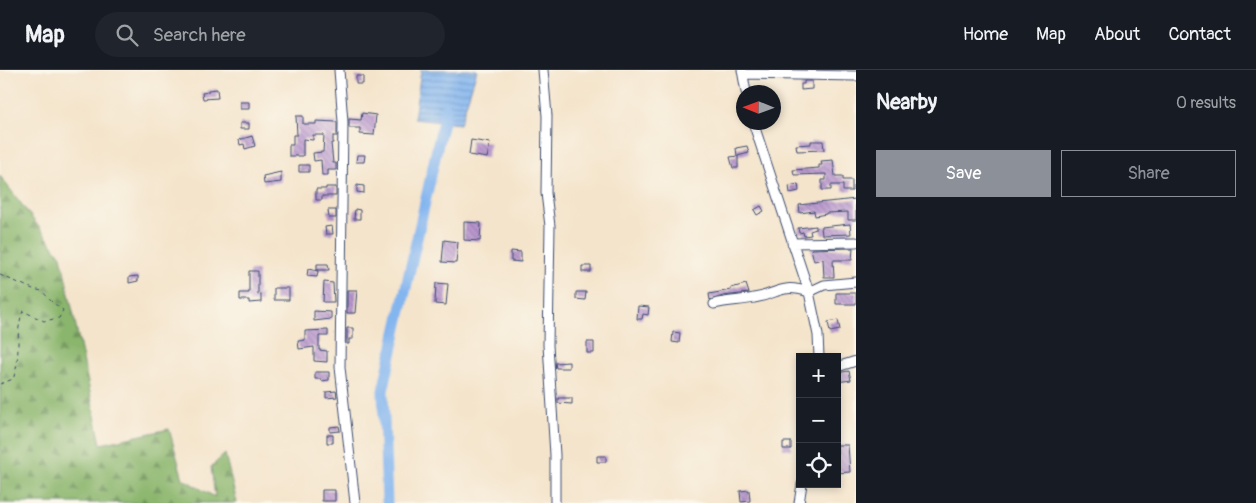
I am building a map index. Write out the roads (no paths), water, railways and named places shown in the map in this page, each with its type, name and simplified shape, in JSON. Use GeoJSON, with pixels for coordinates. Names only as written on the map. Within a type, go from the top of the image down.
{"type":"FeatureCollection","features":[{"type":"Feature","properties":{"kind":"street"},"geometry":{"type":"LineString","coordinates":[[339,70],[344,122],[340,367],[355,503]]}},
{"type":"Feature","properties":{"kind":"street"},"geometry":{"type":"LineString","coordinates":[[543,70],[546,116],[546,193],[550,226],[548,345],[555,455],[555,503]]}},
{"type":"Feature","properties":{"kind":"street"},"geometry":{"type":"LineString","coordinates":[[745,85],[743,72],[856,76]]}},
{"type":"Feature","properties":{"kind":"street"},"geometry":{"type":"LineString","coordinates":[[756,130],[809,292],[818,334],[819,353]]}},
{"type":"Feature","properties":{"kind":"street"},"geometry":{"type":"LineString","coordinates":[[792,242],[856,242]]}},
{"type":"Feature","properties":{"kind":"street"},"geometry":{"type":"LineString","coordinates":[[714,304],[754,298],[784,289],[792,288],[809,292],[824,285],[856,282]]}},
{"type":"Feature","properties":{"kind":"street"},"geometry":{"type":"LineString","coordinates":[[841,366],[856,361]]}},
{"type":"Feature","properties":{"kind":"street"},"geometry":{"type":"LineString","coordinates":[[799,503],[801,488]]}},
{"type":"Feature","properties":{"kind":"water"},"geometry":{"type":"Polygon","coordinates":[[[421,70],[477,70],[460,124],[414,119],[421,70]]]}},
{"type":"Feature","properties":{"kind":"waterway"},"geometry":{"type":"LineString","coordinates":[[387,503],[383,391],[446,108]]}}]}
